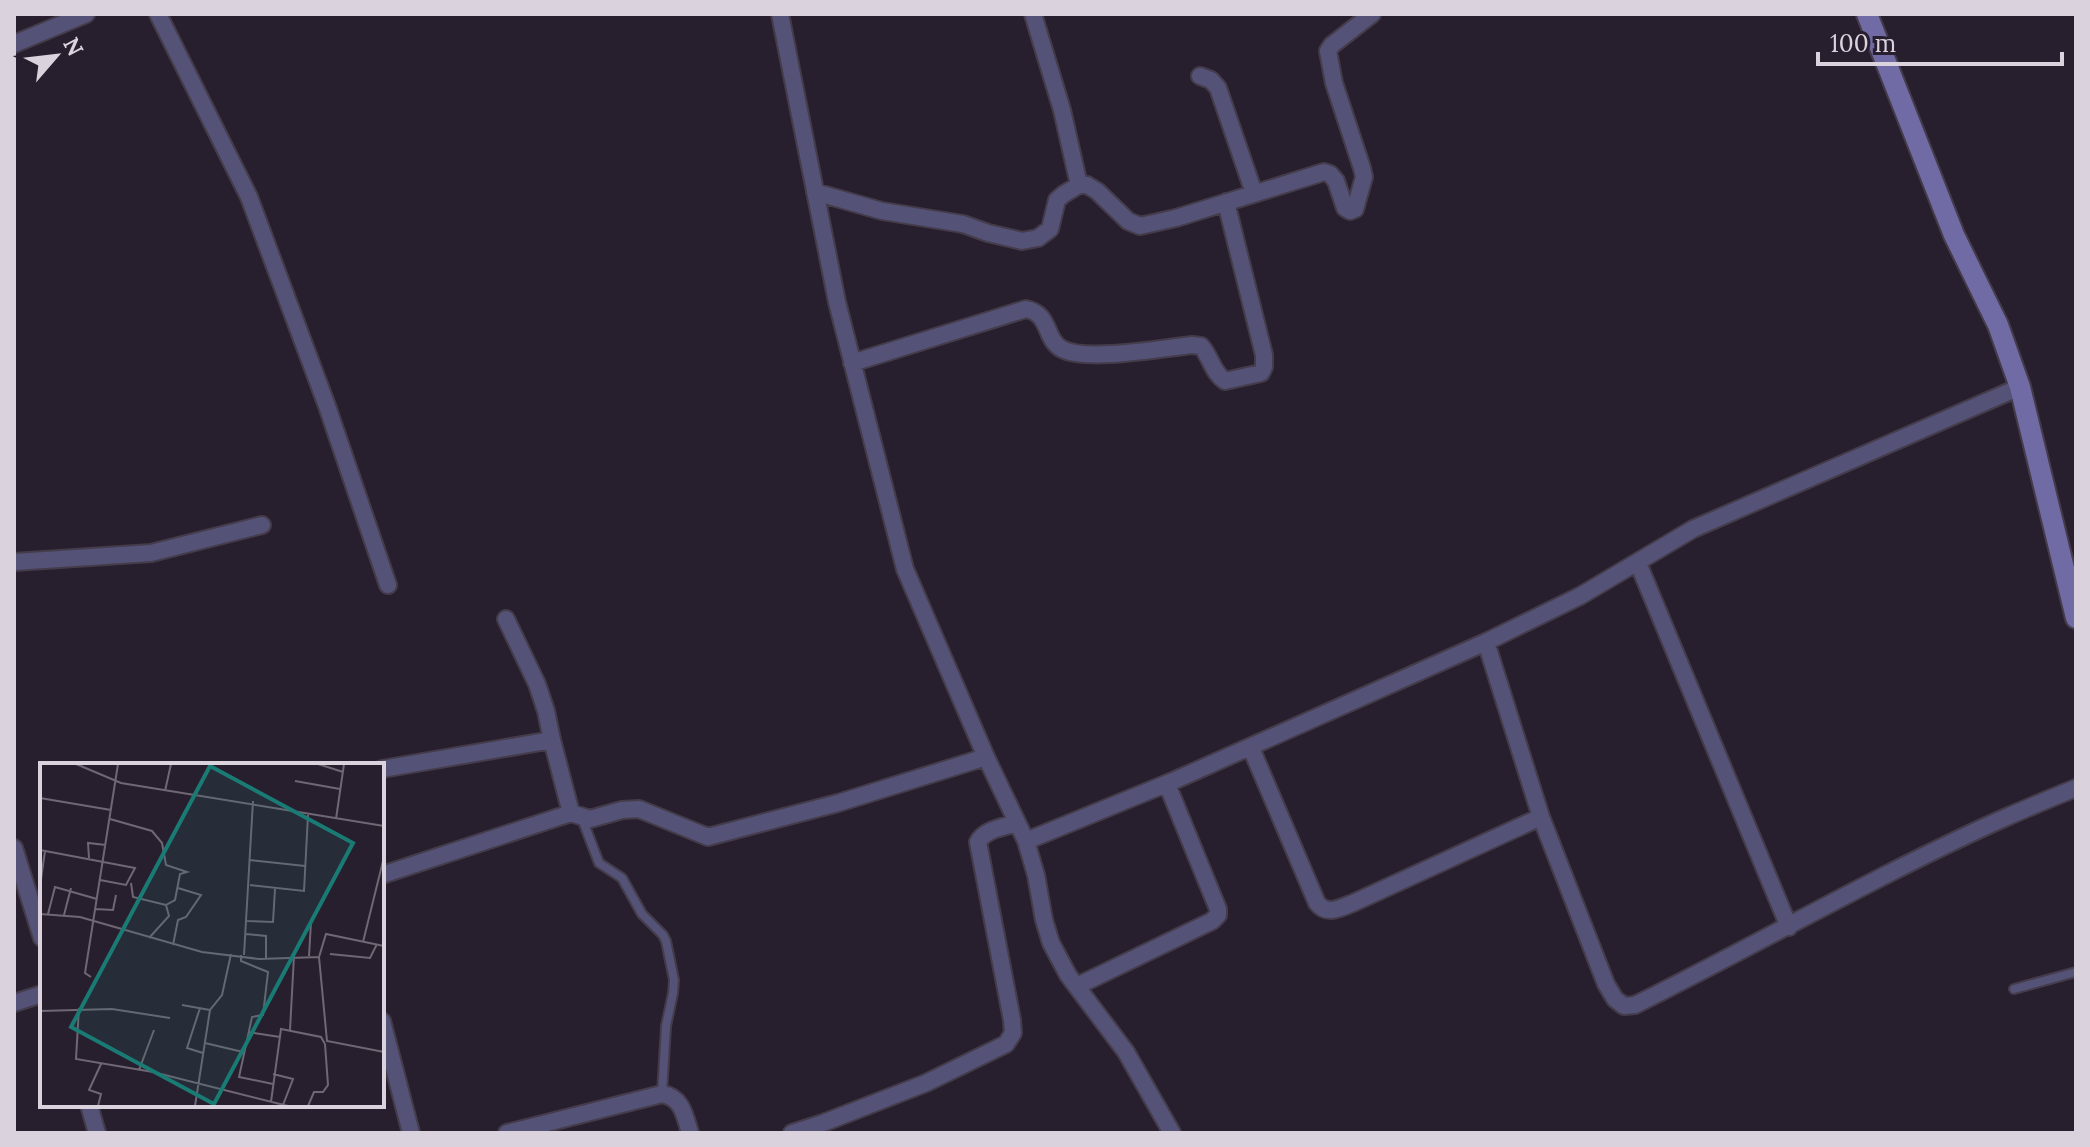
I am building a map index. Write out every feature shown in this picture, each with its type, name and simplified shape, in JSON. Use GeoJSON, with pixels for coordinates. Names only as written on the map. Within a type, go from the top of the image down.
{"type":"FeatureCollection","features":[{"type":"Feature","properties":{"kind":"street"},"geometry":{"type":"LineString","coordinates":[[14,44],[86,14]]}},
{"type":"Feature","properties":{"kind":"street"},"geometry":{"type":"LineString","coordinates":[[158,14],[249,197],[327,406],[388,585]]}},
{"type":"Feature","properties":{"kind":"street"},"geometry":{"type":"LineString","coordinates":[[780,14],[837,302],[905,569],[986,757],[1026,841],[1051,943],[1068,975],[1126,1052],[1172,1133]]}},
{"type":"Feature","properties":{"kind":"street"},"geometry":{"type":"LineString","coordinates":[[1033,14],[1062,110],[1079,185]]}},
{"type":"Feature","properties":{"kind":"street"},"geometry":{"type":"LineString","coordinates":[[815,192],[882,211],[963,224],[1022,241],[1038,238],[1050,229],[1057,200],[1079,185],[1087,185],[1097,191],[1128,221],[1140,226],[1176,218],[1324,172],[1336,181],[1345,208],[1350,211],[1355,209],[1364,177],[1334,83],[1328,51],[1372,14]]}},
{"type":"Feature","properties":{"kind":"street"},"geometry":{"type":"LineString","coordinates":[[1867,14],[1954,235],[1998,325],[2020,387],[2076,618]]}},
{"type":"Feature","properties":{"kind":"street"},"geometry":{"type":"LineString","coordinates":[[1200,76],[1211,80],[1218,88],[1254,193]]}},
{"type":"Feature","properties":{"kind":"street"},"geometry":{"type":"LineString","coordinates":[[852,363],[1026,309],[1039,315],[1060,348],[1072,352],[1100,353],[1192,345],[1201,346],[1216,374],[1225,381],[1261,373],[1264,355],[1226,202]]}},
{"type":"Feature","properties":{"kind":"street"},"geometry":{"type":"LineString","coordinates":[[1026,841],[1251,748],[1486,642],[1580,596],[1693,529],[2020,387]]}},
{"type":"Feature","properties":{"kind":"street"},"geometry":{"type":"LineString","coordinates":[[14,562],[151,553],[262,525]]}},
{"type":"Feature","properties":{"kind":"street"},"geometry":{"type":"LineString","coordinates":[[1638,563],[1789,927]]}},
{"type":"Feature","properties":{"kind":"street"},"geometry":{"type":"LineString","coordinates":[[506,619],[537,684],[576,814]]}},
{"type":"Feature","properties":{"kind":"street"},"geometry":{"type":"LineString","coordinates":[[1486,642],[1541,817],[1606,984],[1615,999],[1624,1006],[1635,1005],[2001,819],[2076,788]]}},
{"type":"Feature","properties":{"kind":"street"},"geometry":{"type":"LineString","coordinates":[[384,769],[552,740]]}},
{"type":"Feature","properties":{"kind":"street"},"geometry":{"type":"LineString","coordinates":[[1251,748],[1317,903],[1328,911],[1353,903],[1541,817]]}},
{"type":"Feature","properties":{"kind":"street"},"geometry":{"type":"LineString","coordinates":[[384,874],[576,814],[590,819],[622,810],[639,809],[708,837],[838,803],[986,757]]}},
{"type":"Feature","properties":{"kind":"street"},"geometry":{"type":"LineString","coordinates":[[1077,986],[1212,921],[1218,915],[1167,784]]}},
{"type":"Feature","properties":{"kind":"street"},"geometry":{"type":"LineString","coordinates":[[792,1133],[926,1083],[1006,1044],[1013,1033],[1012,1020],[978,842],[988,832],[1017,823]]}},
{"type":"Feature","properties":{"kind":"street"},"geometry":{"type":"LineString","coordinates":[[14,848],[40,932]]}},
{"type":"Feature","properties":{"kind":"street"},"geometry":{"type":"LineString","coordinates":[[14,1003],[40,995]]}},
{"type":"Feature","properties":{"kind":"street"},"geometry":{"type":"LineString","coordinates":[[384,1029],[411,1133]]}},
{"type":"Feature","properties":{"kind":"street"},"geometry":{"type":"LineString","coordinates":[[507,1133],[564,1126],[662,1094],[669,1095],[681,1106],[690,1133]]}},
{"type":"Feature","properties":{"kind":"street"},"geometry":{"type":"LineString","coordinates":[[90,1107],[97,1133]]}},
{"type":"Feature","properties":{"kind":"lane"},"geometry":{"type":"LineString","coordinates":[[576,814],[599,863],[622,878],[642,914],[666,941],[674,980],[666,1026],[662,1094]]}},
{"type":"Feature","properties":{"kind":"lane"},"geometry":{"type":"LineString","coordinates":[[2014,989],[2076,972]]}}]}
